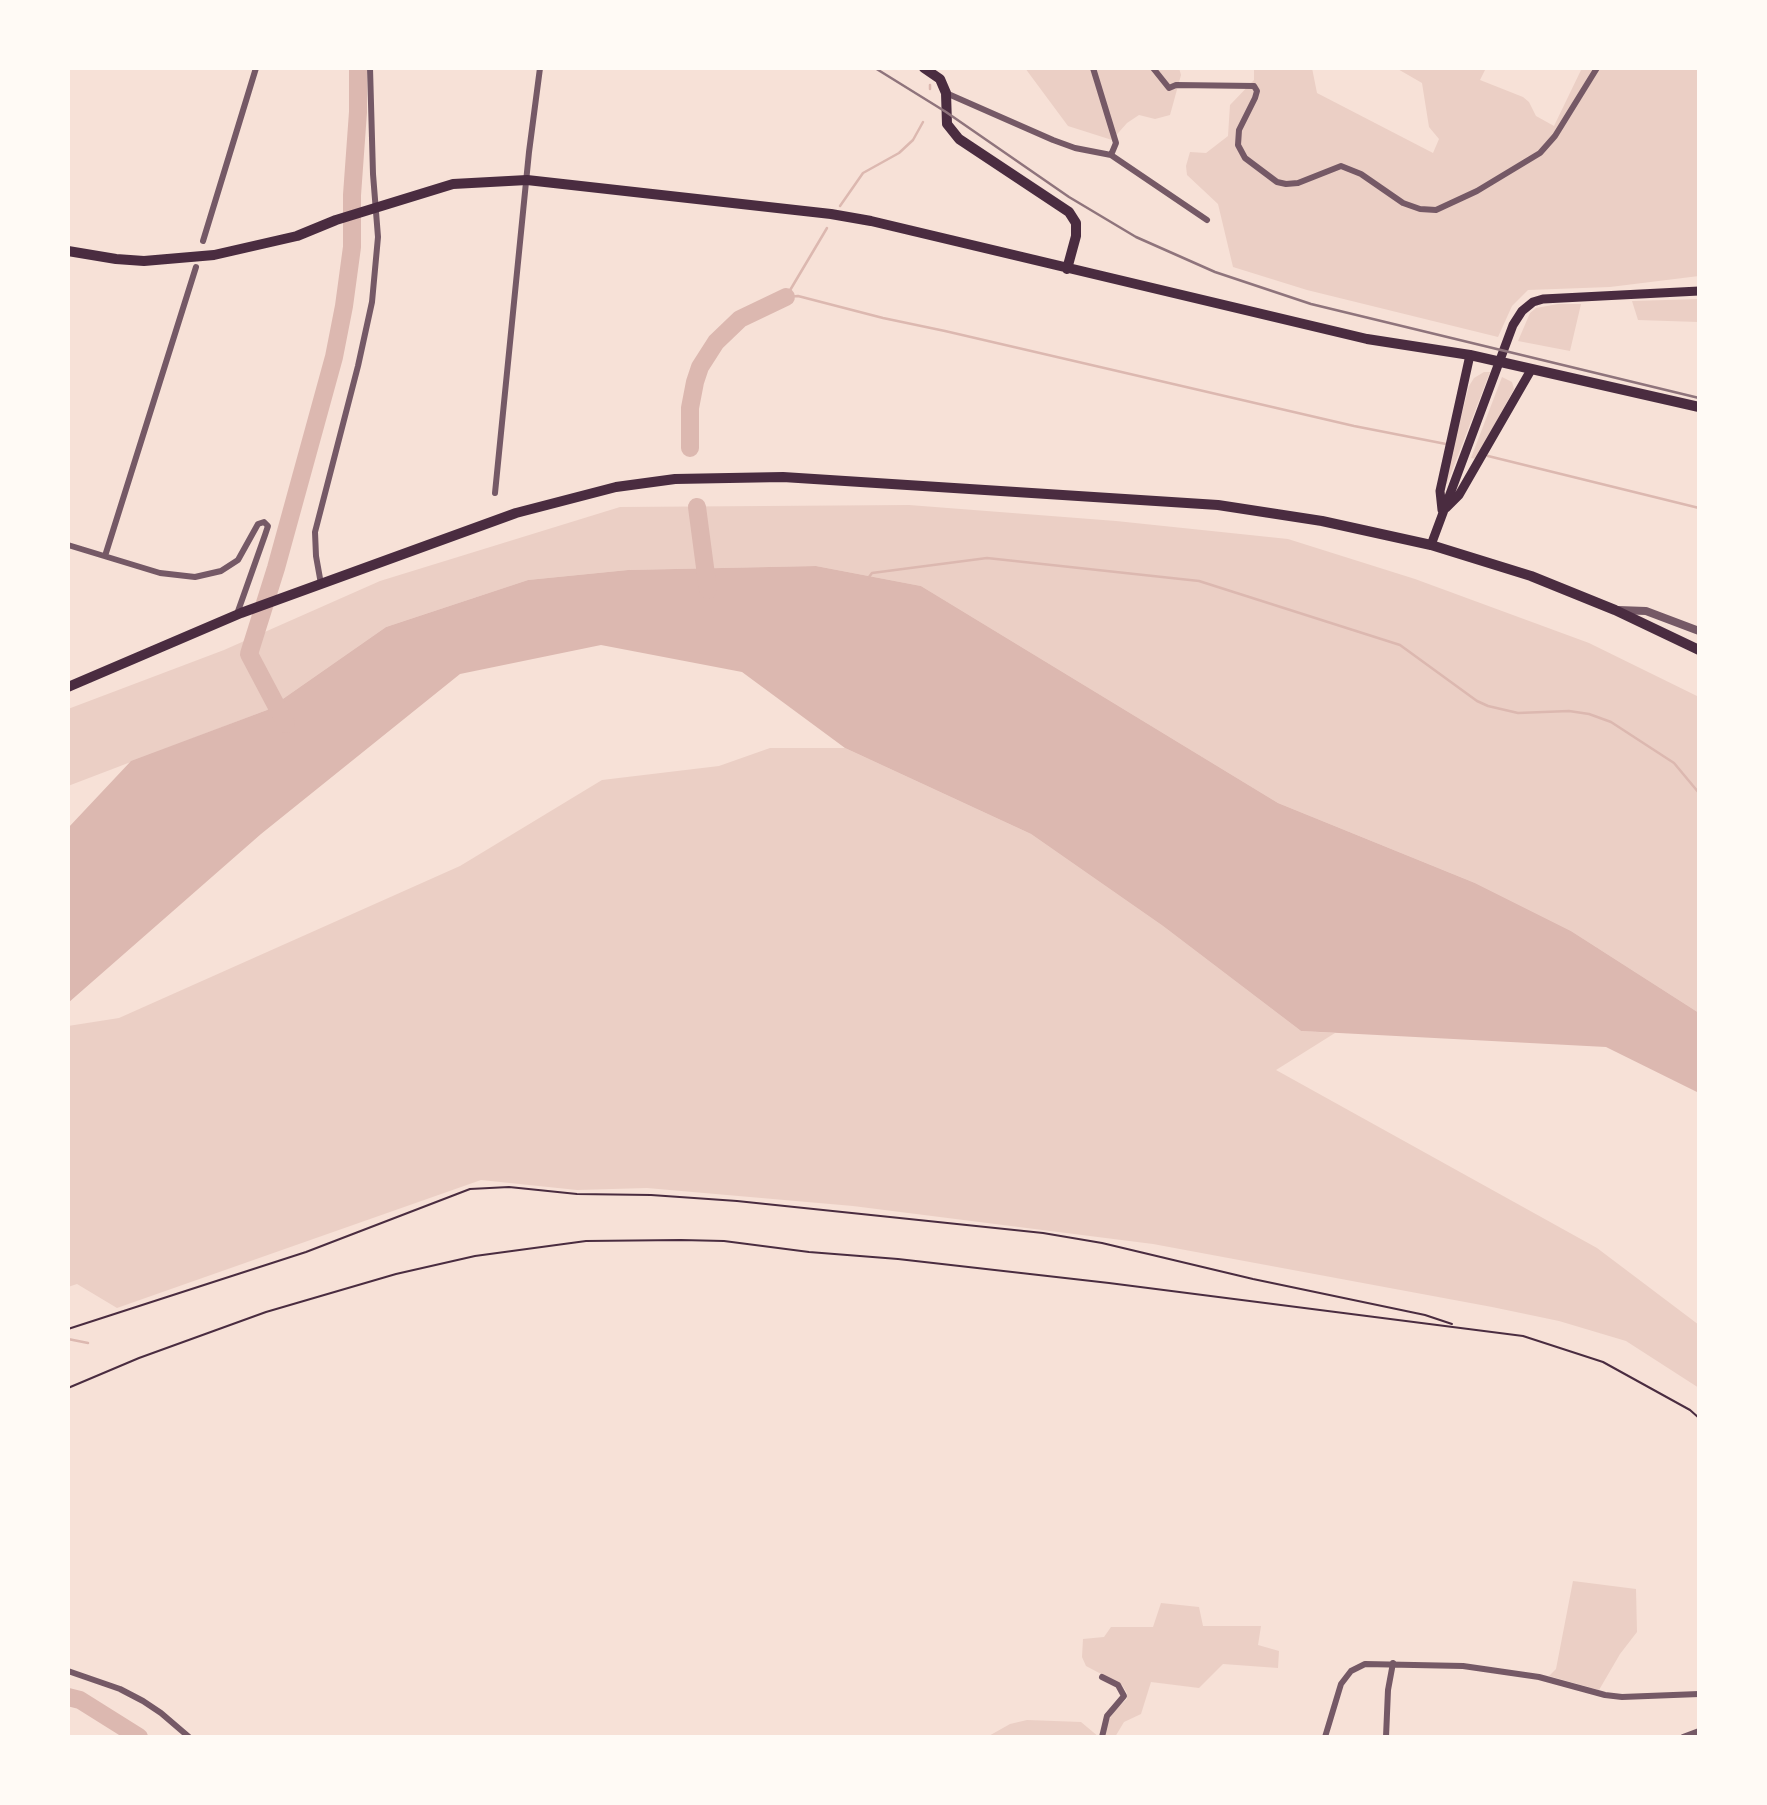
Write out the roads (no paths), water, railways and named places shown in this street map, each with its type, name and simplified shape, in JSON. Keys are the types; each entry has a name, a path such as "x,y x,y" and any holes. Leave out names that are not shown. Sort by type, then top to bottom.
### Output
{"highway":[{"path":"68,687 239,614 516,513 616,487 675,479 783,477 1219,505 1322,521 1431,545 1531,576 1615,610 1699,650"}],"main road":[{"path":"926,69 940,79 946,93 947,124 959,139 1069,212 1076,223 1076,236 1067,269"},
{"path":"68,251 144,261 215,255 297,236 336,220 453,184 527,180 831,214 871,221 1367,339 1470,355 1699,407"},
{"path":"1431,545 1513,325 1522,311 1542,299 1699,291"},
{"path":"1442,511 1440,491 1470,355"},
{"path":"1442,511 1458,495 1531,370"}],"street":[{"path":"203,241 256,68"},
{"path":"321,584 315,532 372,302 378,237 371,209 370,68"},
{"path":"495,493 540,68"},
{"path":"1093,68 1116,144 1111,155"},
{"path":"1153,68 1169,88 1176,85 1254,86 1257,90 1255,99 1239,130 1238,145 1245,158 1277,182 1298,183 1341,166 1361,174 1403,203 1420,209 1436,210 1477,191 1540,153 1555,136 1597,68"},
{"path":"946,93 1053,140 1075,148 1111,155 1207,220"},
{"path":"106,556 195,267"},
{"path":"68,545 160,573 195,577 221,571 238,561 258,524 264,523 268,526 239,614"},
{"path":"1615,610 1646,611 1699,631"},
{"path":"1387,1737 1388,1690 1393,1663"},
{"path":"1325,1737 1341,1684 1351,1671 1365,1664 1463,1666 1539,1677 1622,1697 1699,1694"},
{"path":"68,1671 120,1689 143,1701 189,1737"},
{"path":"1102,1676 1118,1685 1124,1696 1107,1716 1102,1737"},
{"path":"1682,1737 1699,1731"}],"waterway":[{"path":"286,724 249,654 276,568 334,357 344,306 352,247 358,68"},
{"path":"840,206 863,173 899,153 913,140 923,122"},
{"path":"786,297 827,228"},
{"path":"786,297 798,296 1354,426 1446,444"},
{"path":"690,448 690,408 700,367 716,342 740,319 786,297"},
{"path":"1488,456 1699,508"},
{"path":"697,507 708,590"},
{"path":"869,577 872,573 987,558 1199,581 1400,645 1477,701 1488,706 1518,713 1569,711 1589,714 1611,722 1674,763 1699,793"},
{"path":"68,1339 88,1343"},
{"path":"68,1697 80,1700 139,1737"}],"railway":[{"path":"875,68 946,112 1069,197 1136,237 1215,272 1311,304 1699,398"}]}
